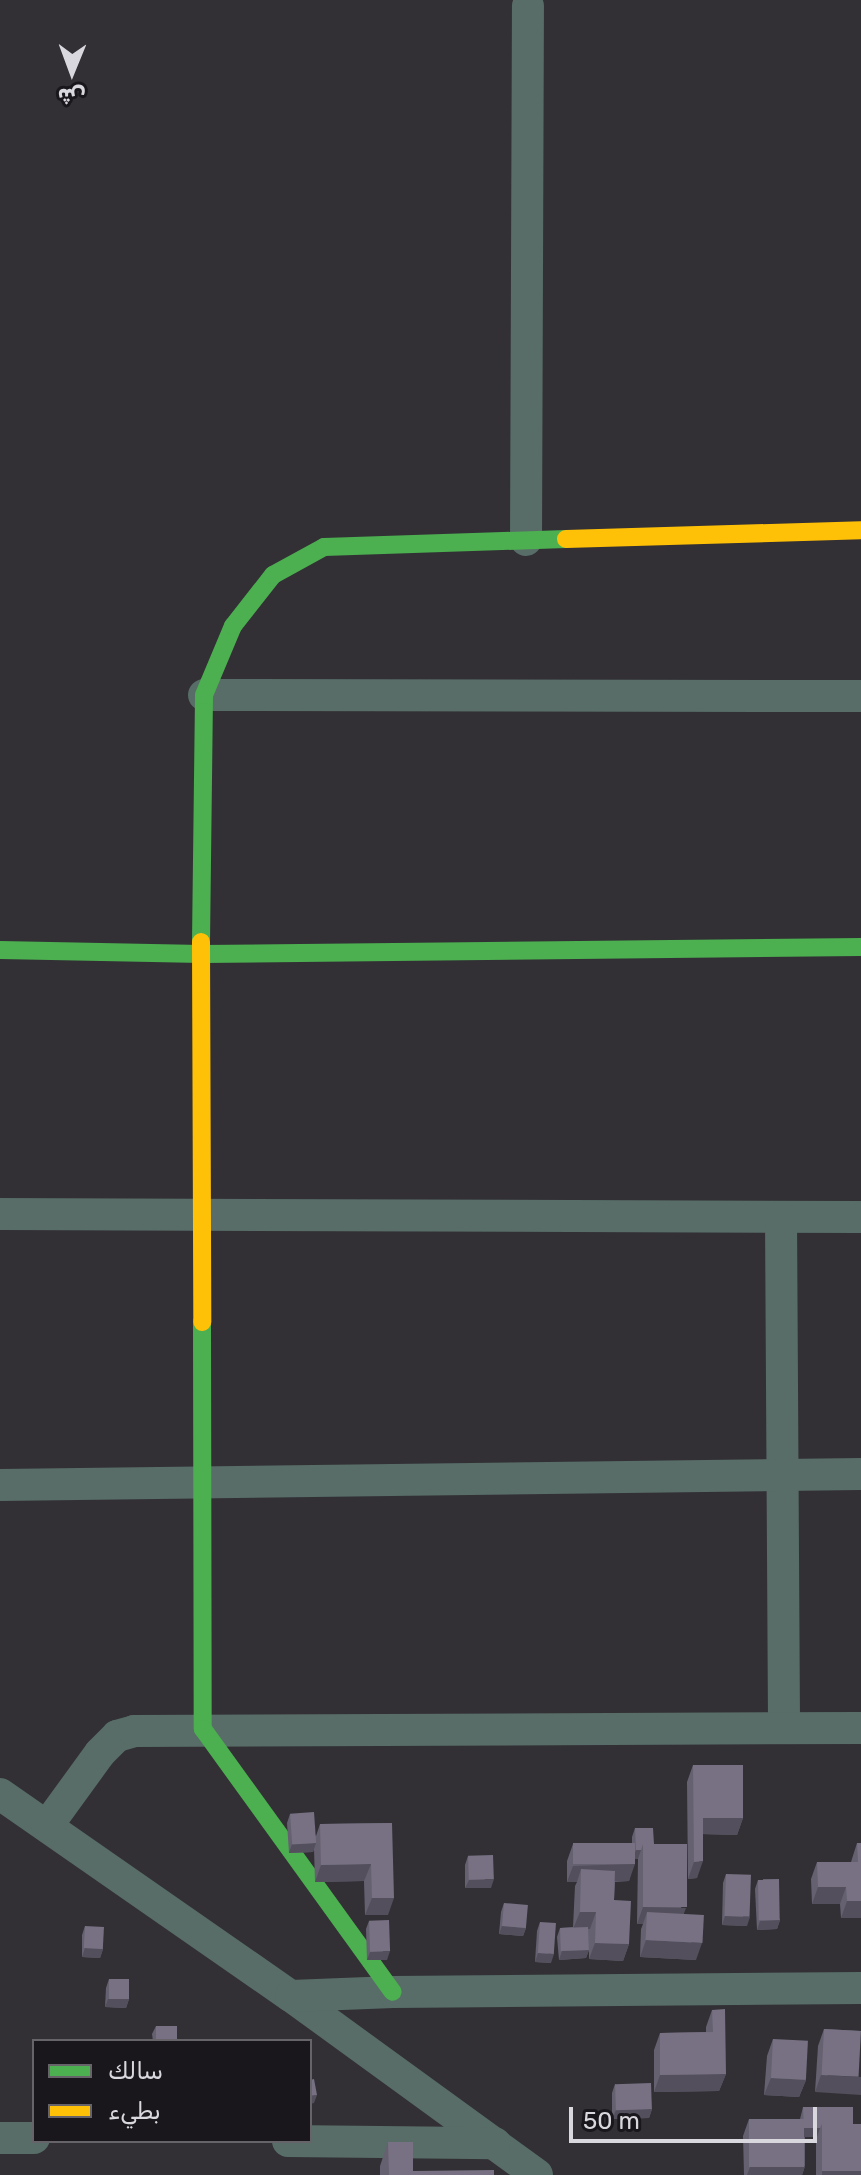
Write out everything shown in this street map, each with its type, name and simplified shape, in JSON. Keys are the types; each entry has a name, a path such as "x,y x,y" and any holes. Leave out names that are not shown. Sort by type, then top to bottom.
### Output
{"street":[{"path":"526,540 528,6"},
{"path":"393,1992 203,1729 201,1216 204,695 233,626 273,575 324,547 861,530"},
{"path":"204,695 861,696"},
{"path":"0,950 202,954 861,947"},
{"path":"0,1214 861,1217"},
{"path":"781,1217 784,1727"},
{"path":"0,1485 861,1474"},
{"path":"47,1826 79,1780 117,1736 134,1731 861,1728"},
{"path":"0,1794 291,1996 537,2175"},
{"path":"291,1996 393,1992 861,1988"},
{"path":"0,2138 32,2138"},
{"path":"312,2141 495,2143"}],"building":[{"path":"693,1765 743,1765 743,1818 703,1818 703,1861 694,1862"},
{"path":"314,1812 316,1843 292,1845 290,1814"},
{"path":"392,1823 394,1898 372,1898 371,1864 321,1865 320,1824"},
{"path":"635,1828 653,1828 654,1844 643,1844 641,1850 636,1850"},
{"path":"573,1843 635,1843 635,1864 573,1864"},
{"path":"857,1843 861,1843 861,1901 847,1901 846,1887 818,1887 817,1862 858,1862"},
{"path":"643,1844 687,1844 687,1907 643,1907"},
{"path":"493,1855 494,1879 469,1880 468,1856"},
{"path":"581,1869 615,1871 614,1900 631,1901 629,1944 595,1943 596,1912 580,1912"},
{"path":"726,1874 751,1875 750,1917 725,1916"},
{"path":"758,1879 779,1879 780,1920 759,1920"},
{"path":"504,1903 528,1905 526,1928 502,1926"},
{"path":"647,1912 704,1915 702,1943 646,1940"},
{"path":"389,1920 390,1951 370,1952 369,1921"},
{"path":"540,1922 556,1923 554,1954 538,1953"},
{"path":"85,1926 104,1927 103,1949 84,1948"},
{"path":"588,1927 589,1950 561,1951 560,1928"},
{"path":"109,1979 129,1979 129,1999 109,1999"},
{"path":"725,2009 726,2074 660,2075 660,2033 713,2032 712,2010"},
{"path":"156,2026 177,2026 177,2039 156,2039"},
{"path":"824,2029 861,2031 859,2077 822,2075"},
{"path":"773,2039 808,2041 806,2080 771,2078"},
{"path":"314,2079 317,2095 312,2096"},
{"path":"651,2083 652,2109 616,2110 615,2084"},
{"path":"803,2107 853,2107 853,2124 822,2124 820,2128 804,2128"},
{"path":"749,2119 804,2119 804,2167 749,2167"},
{"path":"822,2124 861,2124 861,2171 822,2171"},
{"path":"388,2142 413,2142 413,2171 494,2170 494,2175 389,2175"}],"traffic: fast":[{"path":"201,942 204,695 233,626 273,575 324,547 566,539"},
{"path":"0,950 202,954 861,947"},
{"path":"202,1322 203,1729 393,1992"}],"traffic: slow":[{"path":"566,539 861,530"},
{"path":"201,942 202,1322"}]}
